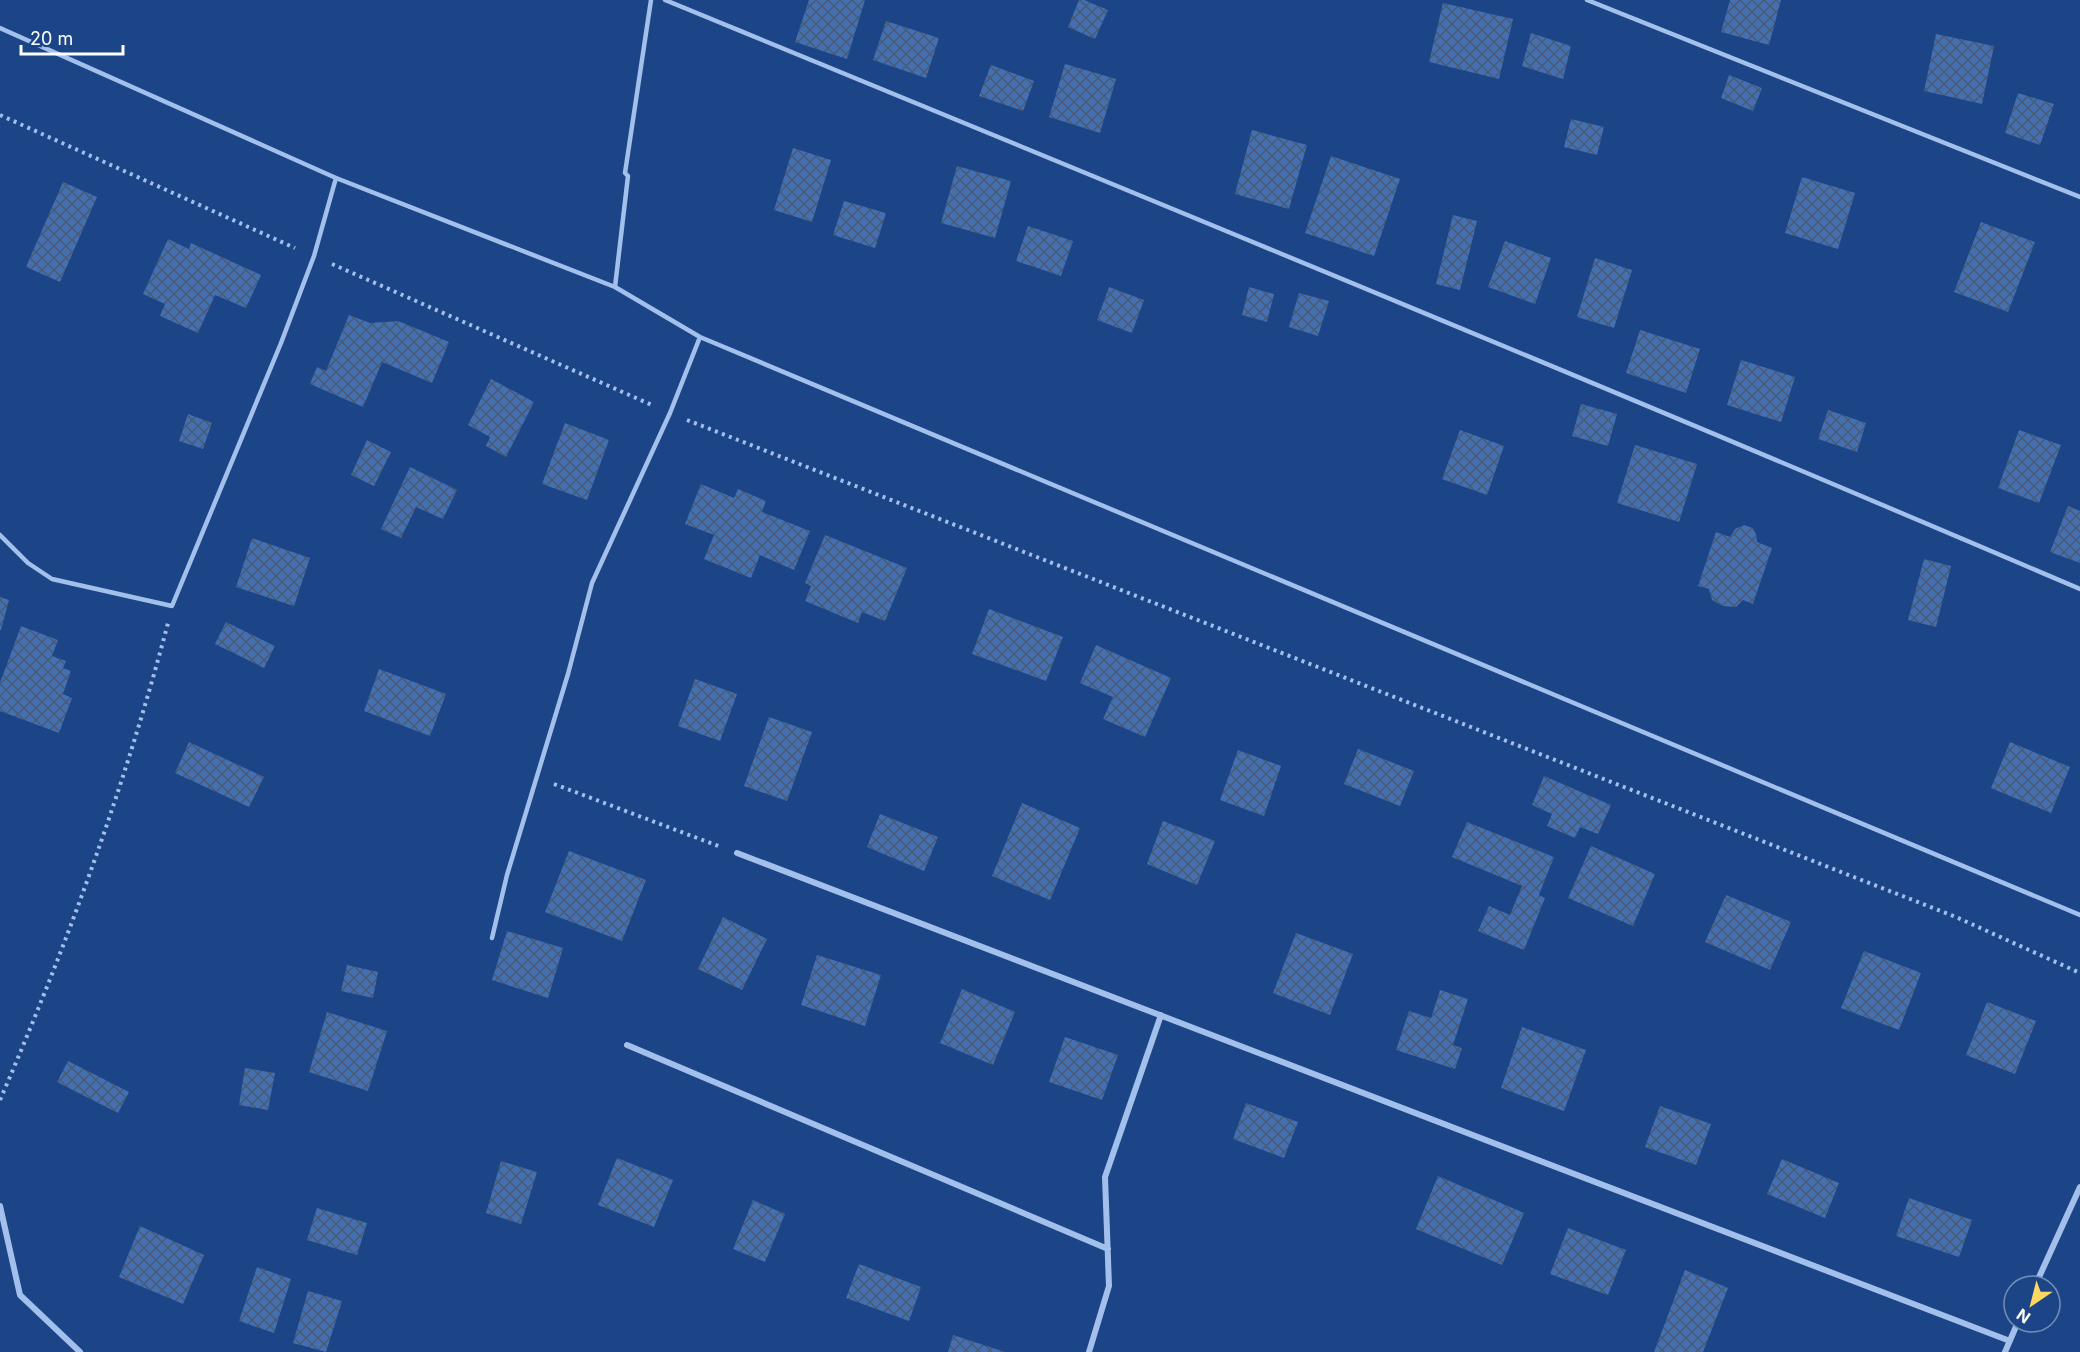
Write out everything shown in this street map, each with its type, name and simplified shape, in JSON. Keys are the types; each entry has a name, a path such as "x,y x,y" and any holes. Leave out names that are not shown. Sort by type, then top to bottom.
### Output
{"street":[{"path":"737,853 2010,1341"},
{"path":"1089,1352 1109,1286 1105,1177 1161,1015"},
{"path":"627,1045 1108,1249"},
{"path":"2040,1274 2080,1186"},
{"path":"0,1206 20,1295 80,1352"},
{"path":"2006,1352 2013,1334"}],"lane":[{"path":"615,287 628,176 625,173 651,0"},
{"path":"664,0 1425,312 1790,464 2080,589"},
{"path":"1587,0 2080,197"},
{"path":"0,28 336,178 615,287 700,337 2080,915"},
{"path":"0,534 28,563 52,579 172,606 315,256 336,178"},
{"path":"492,938 507,875 568,674 592,583 670,413 700,337"}],"path":[{"path":"0,115 670,413 1956,917 2080,973"},
{"path":"0,1100 64,947 155,673 172,606"},
{"path":"536,777 737,853"}],"building":[{"path":"809,0 865,0 847,59 795,42"},
{"path":"1079,0 1108,10 1095,39 1068,27"},
{"path":"1730,0 1781,0 1769,45 1721,32"},
{"path":"1443,3 1513,19 1499,79 1429,62"},
{"path":"886,21 939,38 926,78 873,60"},
{"path":"1531,33 1571,46 1563,79 1522,66"},
{"path":"1936,34 1994,46 1982,104 1924,91"},
{"path":"1065,64 1116,79 1100,133 1049,117"},
{"path":"991,65 1034,81 1023,111 979,96"},
{"path":"1729,75 1762,88 1753,111 1721,98"},
{"path":"2018,93 2054,104 2040,145 2005,133"},
{"path":"1571,119 1604,127 1597,155 1564,147"},
{"path":"1252,130 1307,145 1289,209 1235,194"},
{"path":"793,148 831,160 812,222 774,210"},
{"path":"1331,156 1400,179 1374,256 1305,233"},
{"path":"957,166 1011,181 995,238 941,223"},
{"path":"1802,177 1855,193 1838,249 1785,233"},
{"path":"63,182 97,197 60,282 26,267"},
{"path":"844,201 886,213 875,248 833,235"},
{"path":"1453,215 1477,221 1460,290 1436,284"},
{"path":"1981,222 2035,242 2008,312 1954,292"},
{"path":"1028,226 1073,241 1061,276 1016,261"},
{"path":"168,239 189,249 191,243 261,275 246,308 215,295 198,333 160,316 165,304 143,294"},
{"path":"1505,241 1551,258 1535,304 1488,287"},
{"path":"1595,258 1632,270 1614,328 1577,317"},
{"path":"1109,287 1144,300 1132,333 1097,320"},
{"path":"1249,287 1274,294 1267,322 1242,315"},
{"path":"1299,293 1329,301 1318,336 1289,327"},
{"path":"349,315 370,323 398,321 449,342 432,383 382,362 363,407 310,384 317,367 326,371"},
{"path":"1640,330 1700,349 1686,393 1626,373"},
{"path":"1741,360 1795,377 1781,422 1727,405"},
{"path":"491,379 534,402 506,457 486,446 490,437 468,425"},
{"path":"1581,404 1617,414 1608,446 1572,436"},
{"path":"1828,410 1866,423 1857,452 1818,439"},
{"path":"188,414 212,423 203,449 179,441"},
{"path":"565,423 609,440 587,500 542,484"},
{"path":"1460,430 1504,446 1487,495 1442,479"},
{"path":"2019,430 2061,445 2039,503 1998,488"},
{"path":"367,440 391,452 374,486 351,475"},
{"path":"1635,445 1697,464 1679,522 1617,503"},
{"path":"410,467 457,490 443,519 416,507 401,538 381,529"},
{"path":"701,484 734,498 738,489 766,501 762,512 810,531 794,570 760,555 751,578 704,559 714,535 685,524"},
{"path":"2068,506 2080,511 2080,563 2050,552"},
{"path":"1744,525 1753,528 1757,542 1772,548 1753,604 1743,600 1736,607 1723,606 1712,600 1709,589 1698,586 1716,532 1730,537 1735,529"},
{"path":"825,535 907,568 885,621 862,612 858,623 805,601 811,586 805,583"},
{"path":"252,538 310,558 294,606 236,587"},
{"path":"1924,559 1951,566 1936,627 1908,620"},
{"path":"0,597 9,600 1,630 0,630"},
{"path":"989,609 1063,637 1046,681 972,654"},
{"path":"226,622 275,646 264,668 215,644"},
{"path":"21,626 58,640 52,656 66,661 63,668 71,671 63,694 72,698 59,733 0,711 0,683"},
{"path":"1096,645 1171,678 1145,737 1103,719 1113,697 1080,683"},
{"path":"379,669 446,694 430,736 364,711"},
{"path":"695,679 737,694 720,741 678,726"},
{"path":"769,717 812,732 787,801 744,786"},
{"path":"189,742 264,777 249,807 175,773"},
{"path":"2010,742 2070,767 2051,813 1991,788"},
{"path":"1358,749 1414,771 1400,806 1344,784"},
{"path":"1238,750 1281,766 1264,816 1220,800"},
{"path":"1544,776 1611,805 1598,834 1580,827 1575,838 1547,826 1552,814 1532,805"},
{"path":"1022,803 1080,828 1050,900 992,876"},
{"path":"880,814 938,837 924,871 867,847"},
{"path":"1163,821 1215,841 1197,885 1147,864"},
{"path":"1467,822 1554,857 1539,895 1545,898 1524,950 1478,931 1489,906 1510,915 1522,886 1452,857"},
{"path":"1591,846 1655,874 1633,926 1568,898"},
{"path":"569,851 646,880 622,941 545,912"},
{"path":"1726,895 1791,922 1770,970 1705,942"},
{"path":"723,917 767,939 742,990 698,969"},
{"path":"507,931 563,948 548,998 492,980"},
{"path":"1296,933 1353,954 1330,1015 1273,993"},
{"path":"1864,951 1921,973 1899,1030 1841,1008"},
{"path":"817,955 881,975 865,1026 801,1005"},
{"path":"347,965 378,972 373,998 341,991"},
{"path":"962,989 1015,1012 993,1065 940,1043"},
{"path":"1440,990 1468,999 1453,1045 1462,1048 1455,1069 1396,1050 1409,1011 1431,1018"},
{"path":"1987,1002 2036,1021 2015,1074 1966,1055"},
{"path":"327,1012 387,1031 368,1091 309,1072"},
{"path":"1522,1027 1586,1050 1564,1111 1501,1088"},
{"path":"1065,1037 1118,1055 1102,1100 1049,1082"},
{"path":"68,1061 129,1092 118,1113 57,1082"},
{"path":"245,1068 275,1073 268,1110 239,1105"},
{"path":"1246,1103 1298,1122 1284,1158 1233,1139"},
{"path":"1660,1106 1711,1124 1696,1165 1645,1147"},
{"path":"617,1158 673,1180 654,1227 598,1205"},
{"path":"1782,1159 1839,1183 1825,1218 1767,1194"},
{"path":"501,1161 537,1172 521,1224 486,1213"},
{"path":"1438,1176 1524,1213 1502,1265 1416,1229"},
{"path":"1909,1198 1972,1220 1959,1257 1896,1236"},
{"path":"753,1200 785,1214 765,1262 733,1249"},
{"path":"317,1208 367,1223 357,1255 307,1240"},
{"path":"140,1226 204,1255 183,1304 119,1277"},
{"path":"1568,1228 1626,1250 1608,1295 1550,1274"},
{"path":"859,1264 921,1287 909,1321 846,1298"},
{"path":"257,1267 291,1279 274,1333 239,1321"},
{"path":"1685,1270 1728,1288 1703,1352 1654,1352"},
{"path":"308,1291 342,1301 326,1352 293,1343"},
{"path":"953,1335 1005,1352 948,1352"}]}
